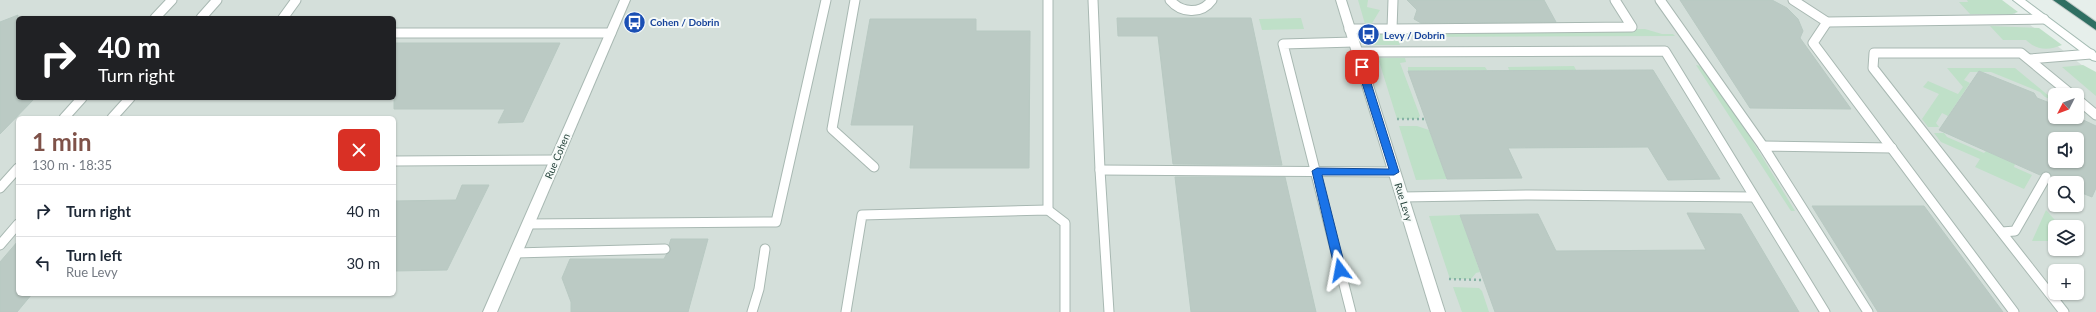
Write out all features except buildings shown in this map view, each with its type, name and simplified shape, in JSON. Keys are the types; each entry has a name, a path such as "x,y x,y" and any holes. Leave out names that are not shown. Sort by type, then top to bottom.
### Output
{"highway":[{"path":"2058,0 2096,27"}],"street":[{"name":"Rue Cohen","path":"490,312 625,0"},
{"name":"Rue Levy","path":"1341,0 1438,312"},
{"path":"2018,0 2093,56"}],"lane":[{"path":"157,16 172,0"},
{"path":"203,16 217,0"},
{"path":"284,16 296,0"},
{"path":"528,224 776,222 826,0"},
{"path":"854,0 832,129 874,167"},
{"path":"1048,0 1048,210"},
{"path":"1093,0 1100,170 1109,312"},
{"path":"1170,0 1179,8 1191,10 1204,8 1212,0"},
{"path":"1392,29 1393,0"},
{"path":"1350,29 1632,27 1615,0"},
{"path":"1660,0 1763,146 1868,312"},
{"path":"1793,0 1827,22 2044,19"},
{"path":"1827,22 1813,42 2014,312"},
{"path":"396,33 611,33"},
{"path":"1351,312 1317,171 1283,44 1355,47 1666,51 1825,312"},
{"path":"2064,88 2021,53 1874,53 1873,68 2064,312"},
{"path":"2030,59 2093,56"},
{"path":"66,116 80,100"},
{"path":"114,116 128,100"},
{"path":"2084,105 2096,115"},
{"path":"1763,146 1892,148"},
{"path":"396,161 555,160"},
{"path":"0,188 16,170"},
{"path":"1100,170 1394,172"},
{"path":"2002,232 2015,231 2046,177"},
{"path":"1402,197 1754,197"},
{"path":"846,312 862,215 1048,210 1065,223 1065,312"},
{"path":"0,244 16,226"},
{"path":"516,253 665,249"},
{"path":"752,312 758,289 765,249"}],"path":[{"path":"1397,119 1426,120"},
{"path":"1449,279 1483,280"}],"shaded area":[{"path":"0,0 1998,0 2096,76 2096,312 0,312"}],"green space":[{"path":"1358,0 1368,0 1367,7 1380,10 1371,25 1365,24"},
{"path":"1967,0 2002,0 2018,12 2012,14 1970,14 1959,2 1968,2"},
{"path":"1301,18 1304,29 1262,30 1259,19"},
{"path":"1990,26 2039,28 2062,45 2047,49 2038,48 2026,40 2003,40"},
{"path":"1645,29 1662,34 1673,34 1675,36 1397,37 1400,45 1373,45 1369,33"},
{"path":"1378,58 1405,58 1406,62 1400,63 1420,116 1417,119 1397,119"},
{"path":"1696,65 1701,66 1733,109 1795,211 1791,211"},
{"path":"2083,65 2096,72 2096,96 2062,67"},
{"path":"1574,66 1576,70 1509,70 1508,67"},
{"path":"1408,67 1485,67 1487,70 1408,71"},
{"path":"1947,68 2015,68 2048,95 2048,98 2040,92 1991,72 1970,72 1964,80 1970,83 1948,116 1942,113 1936,123 1939,127 1928,127 1922,119 1939,94 1923,87 1928,81 1958,94 1963,87"},
{"path":"1399,126 1417,126 1429,130 1447,179 1416,180"},
{"path":"1934,133 1944,133 1947,137 1984,153 1986,151 2015,164 2014,167 2032,175 2024,189 1975,167 1980,159 1941,142"},
{"path":"2046,210 2055,220 2048,220 2048,241 2032,241"},
{"path":"1460,215 1480,272 1476,273 1471,279 1450,279 1429,216"},
{"path":"1453,287 1479,288 1482,291 1489,312 1462,312"}],"place":[{"name":"Cohen / Dobrin","path":"635,22"},
{"name":"Levy / Dobrin","path":"1369,35"}],"route":[{"path":"1340,270 1317,171 1394,172 1362,67"}]}
